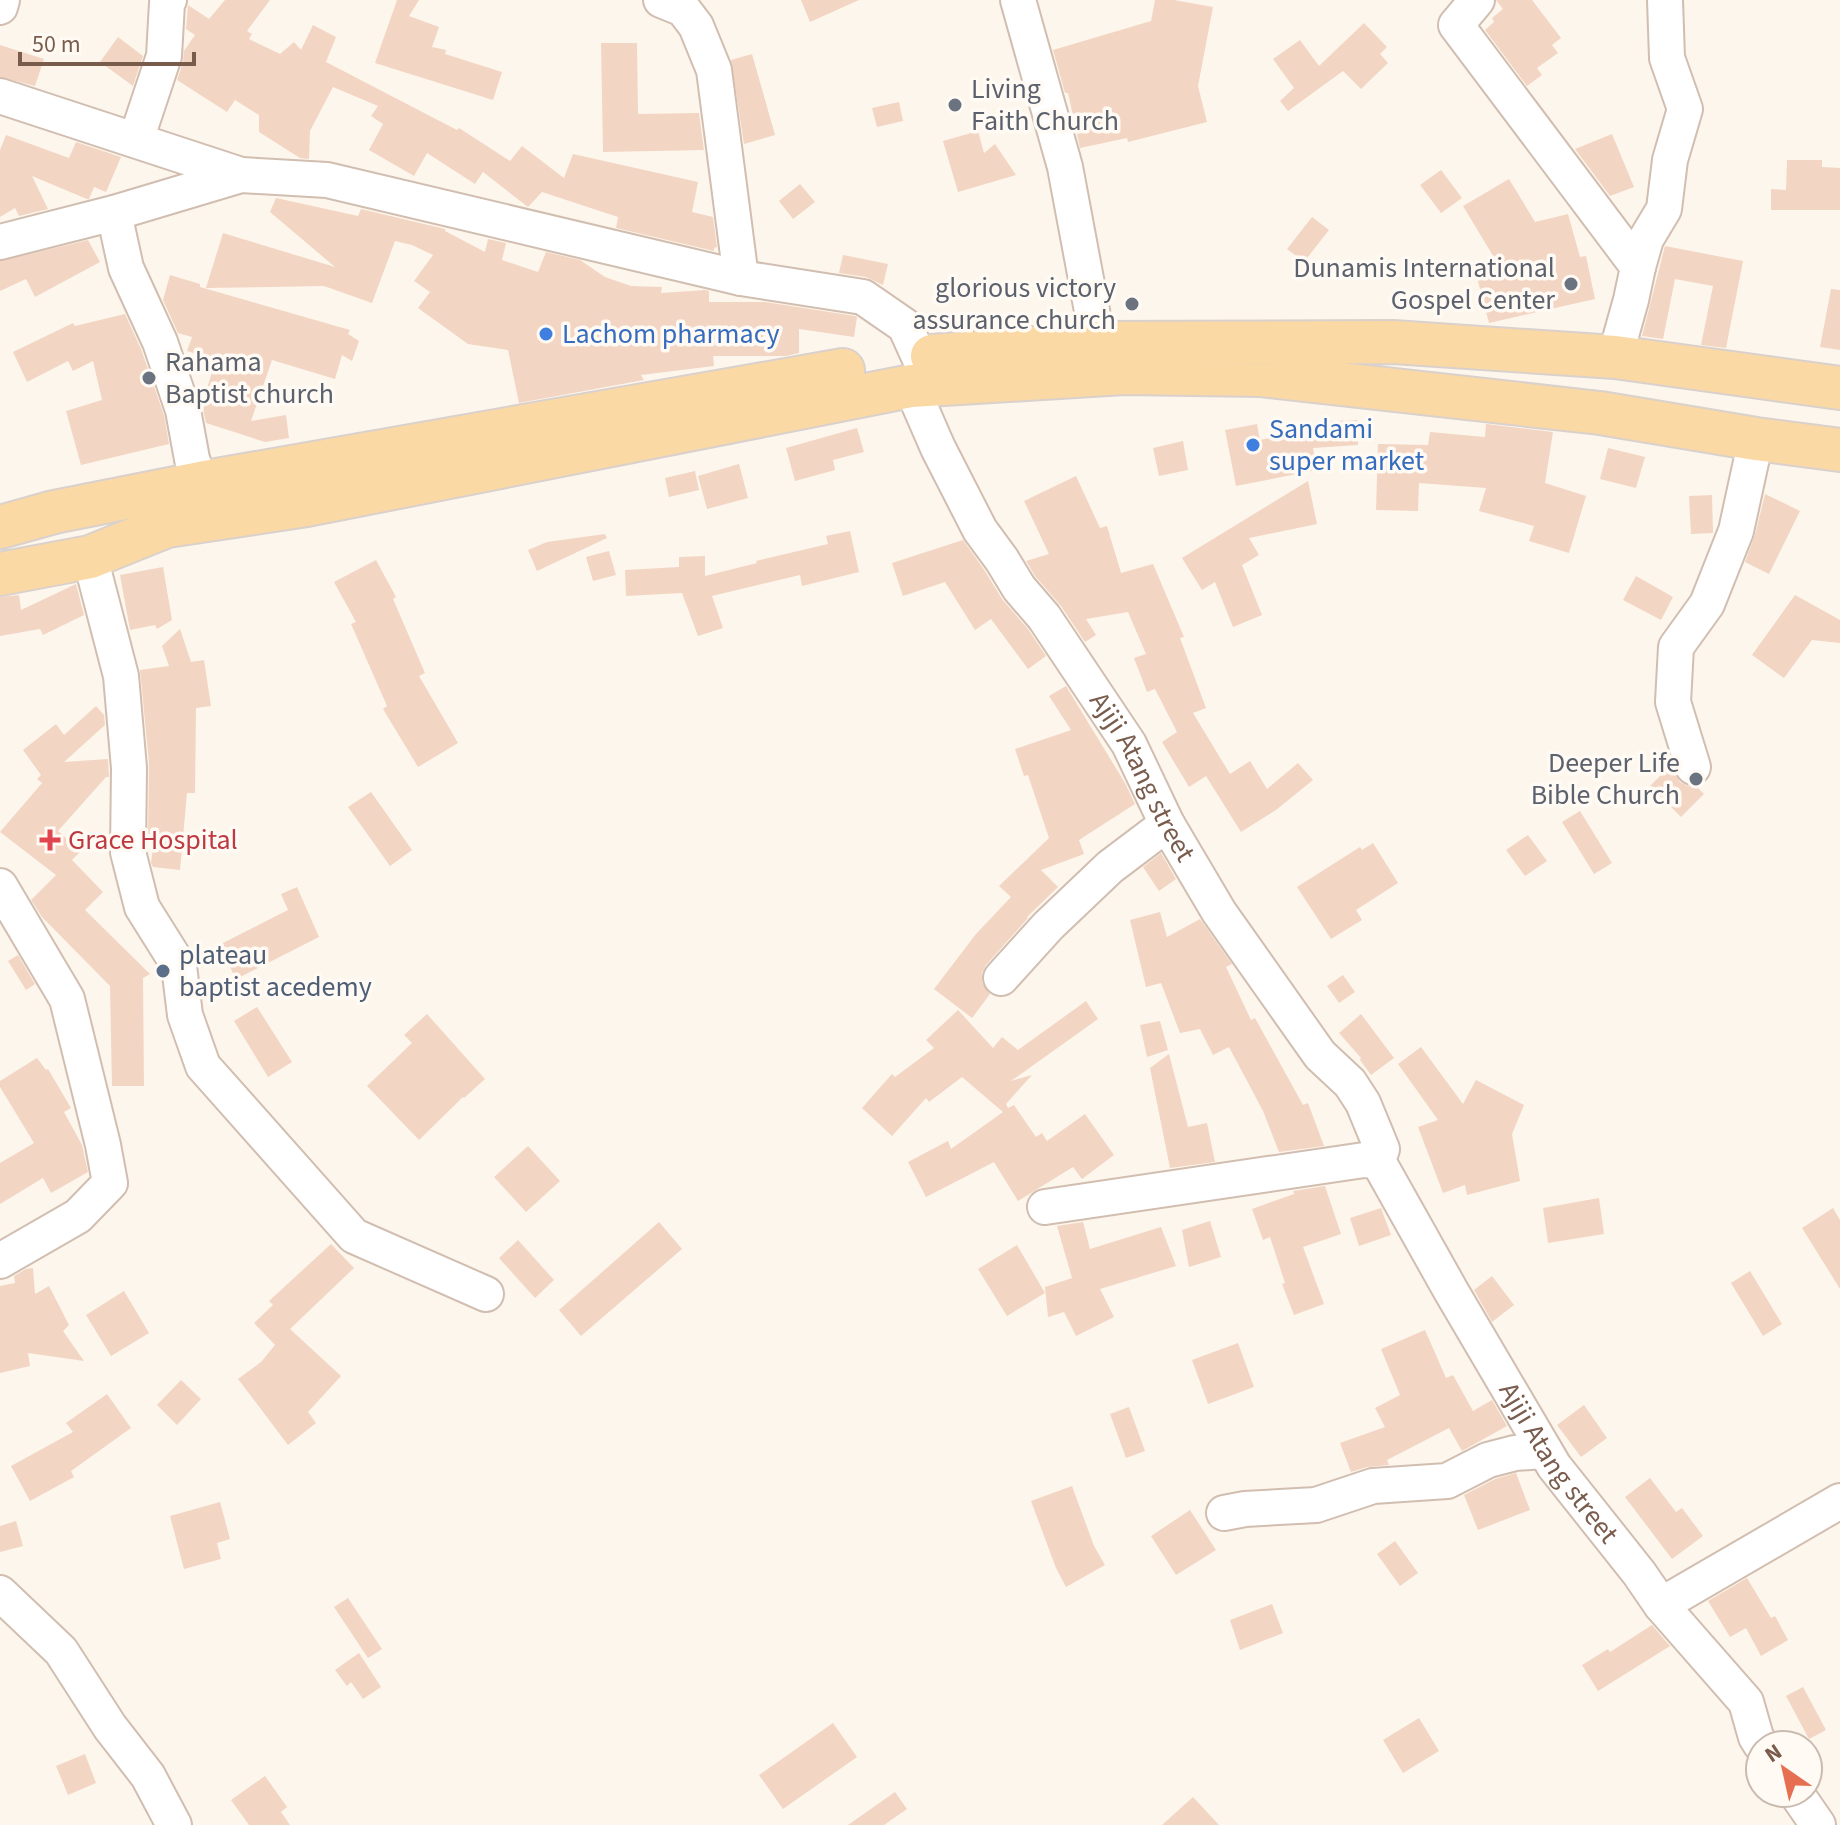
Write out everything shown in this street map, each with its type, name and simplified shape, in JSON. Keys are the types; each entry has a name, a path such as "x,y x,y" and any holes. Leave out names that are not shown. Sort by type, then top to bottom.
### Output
{"main road":[{"path":"0,527 54,512 200,483 1098,343 1393,342 1615,357 1840,388"},
{"path":"0,574 90,557 167,526 307,505 915,372 1260,375 1600,413 1840,450"}],"street":[{"path":"0,7 2,0"},
{"path":"136,140 164,56 169,0"},
{"path":"1018,0 1065,167 1098,343"},
{"path":"1477,0 1456,25 1638,267"},
{"path":"1615,357 1646,239 1664,209 1670,160 1685,109 1667,58 1665,0"},
{"path":"682,3 696,26 714,70 741,278"},
{"path":"0,96 241,175"},
{"path":"0,242 114,213 241,175"},
{"name":"Ajiji Atang street","path":"241,175 327,180 741,278 863,297 905,326 938,448 980,530 1019,588 1044,617 1129,744 1167,824 1219,912 1320,1055 1350,1083 1363,1103 1382,1149 1378,1161 1554,1466 1661,1605 1746,1702 1754,1729"},
{"path":"114,213 126,268 160,342 183,410 200,483"},
{"path":"1693,767 1673,702 1676,647 1707,604 1736,531 1756,439"},
{"path":"90,557 121,676 129,768 128,852 142,907 179,966 185,1015 203,1066 354,1236 486,1294"},
{"path":"1001,978 1048,926 1110,867 1167,824"},
{"path":"0,886 67,999 110,1183 78,1216 0,1261"},
{"path":"1045,1207 1364,1160 1378,1161"},
{"path":"1224,1513 1316,1505 1373,1486 1447,1481 1488,1460 1515,1453 1545,1451"},
{"path":"1661,1605 1840,1501"},
{"path":"0,1593 61,1651 110,1727 148,1776 174,1825"}],"building":[{"path":"225,0 270,0 247,31 252,34 249,39 280,54 294,42 301,50 313,25 336,37 326,62 457,130 459,128 510,161 522,146 564,178 573,154 698,182 692,212 713,217 717,247 714,251 616,228 618,217 542,192 528,207 483,172 475,184 427,153 414,176 369,150 383,124 371,116 378,106 333,87 310,131 309,159 300,158 259,132 259,115 235,100 227,112 177,80 184,51 195,35 186,29 188,5 209,19"},
{"path":"397,0 419,0 409,16 439,27 432,47 502,72 493,100 375,63"},
{"path":"801,0 859,0 810,22"},
{"path":"1155,0 1213,7 1198,86 1207,122 1128,142 1127,138 1080,148 1068,93 1065,93 1053,50 1151,21"},
{"path":"1496,0 1532,0 1561,38 1552,45 1558,53 1537,68 1542,75 1527,86 1485,30 1494,22 1492,18 1503,9"},
{"path":"1364,23 1387,47 1380,54 1388,63 1361,89 1343,71 1288,111 1280,101 1294,88 1273,59 1300,40 1319,66"},
{"path":"118,37 143,56 133,86 100,62"},
{"path":"601,43 637,43 638,114 699,113 704,150 603,152"},
{"path":"0,45 44,59 35,86 0,77"},
{"path":"752,54 775,135 744,144 731,60"},
{"path":"899,102 903,121 877,127 872,108"},
{"path":"978,131 984,153 995,144 1016,175 958,192 943,141"},
{"path":"1612,134 1634,187 1610,196 1575,149"},
{"path":"6,135 69,158 76,142 121,157 106,192 94,187 87,199 32,176 48,209 19,216 15,208 0,217 0,150"},
{"path":"1787,160 1822,160 1822,167 1840,168 1840,210 1771,210 1771,189 1786,190"},
{"path":"1441,170 1462,198 1441,213 1420,185"},
{"path":"1509,179 1535,222 1568,214 1580,257 1586,256 1595,299 1489,323 1475,270 1498,264 1463,206"},
{"path":"800,184 815,202 793,219 779,201"},
{"path":"276,198 358,216 361,209 445,229 485,252 488,239 506,243 502,260 538,272 546,252 580,260 605,277 631,286 662,287 661,293 705,290 709,291 709,302 765,302 855,316 854,337 799,329 799,353 786,356 713,356 714,366 641,375 644,380 519,403 508,350 468,344 418,308 430,292 414,281 433,255 412,245 395,241 372,303 324,286 206,288 223,233 335,267 270,212"},
{"path":"1312,217 1329,230 1304,262 1287,249"},
{"path":"88,240 100,262 35,297 26,279 0,291 0,261"},
{"path":"1665,246 1743,261 1726,348 1701,345 1713,286 1675,279 1663,339 1642,336"},
{"path":"843,255 888,264 883,285 866,277 839,273"},
{"path":"170,275 200,284 200,287 350,330 348,334 359,341 352,361 342,355 335,379 272,360 251,421 286,415 289,438 265,442 206,423 202,404 216,360 187,351 192,337 178,333 163,300"},
{"path":"1831,289 1840,290 1840,350 1820,347"},
{"path":"125,314 164,415 169,444 81,465 66,411 102,400 93,361 73,371 68,361 27,382 13,352 73,323 75,326"},
{"path":"1357,420 1358,445 1313,448 1317,470 1236,486 1225,430 1257,424 1260,440 1320,428 1319,422"},
{"path":"1486,424 1553,432 1545,483 1586,496 1569,553 1529,541 1534,526 1479,511 1486,488 1419,483 1418,511 1376,510 1378,444 1428,445 1430,432 1485,437"},
{"path":"857,428 864,452 833,460 835,470 795,481 786,448"},
{"path":"1183,441 1188,470 1159,476 1153,448"},
{"path":"1608,448 1645,457 1636,488 1600,479"},
{"path":"739,464 748,498 707,509 698,476"},
{"path":"695,471 699,490 669,497 665,478"},
{"path":"1076,476 1100,528 1107,526 1121,573 1153,564 1184,637 1180,638 1206,708 1193,713 1230,774 1250,761 1267,789 1298,763 1313,780 1276,810 1241,832 1206,776 1189,787 1162,742 1177,732 1155,689 1147,692 1134,658 1146,654 1128,612 1086,619 1096,635 1085,642 1026,561 1049,554 1024,501"},
{"path":"1308,481 1317,524 1249,538 1259,555 1242,565 1262,615 1233,627 1215,582 1202,590 1182,558"},
{"path":"1765,494 1800,511 1769,574 1745,562"},
{"path":"1712,495 1713,533 1691,534 1689,496"},
{"path":"850,531 859,572 802,586 800,575 712,596 723,628 698,636 682,593 626,596 625,570 679,567 679,557 705,556 705,576 828,544 826,536"},
{"path":"605,534 607,538 537,571 528,550 547,542"},
{"path":"963,540 1002,599 1046,656 1028,669 991,619 975,630 945,582 903,596 892,563"},
{"path":"609,551 616,575 593,581 586,557"},
{"path":"376,560 396,597 393,599 425,673 419,676 458,743 418,767 383,709 387,706 351,624 356,622 334,582"},
{"path":"163,567 172,620 157,629 155,625 130,630 120,575"},
{"path":"1636,576 1673,597 1661,620 1623,600"},
{"path":"76,584 84,615 43,635 40,629 0,636 0,597 19,595 21,610"},
{"path":"1795,595 1840,620 1840,643 1812,640 1784,678 1752,655"},
{"path":"180,629 191,662 204,660 211,706 196,708 195,793 187,793 180,870 153,867 151,863 154,840 148,839 149,763 140,670 169,666 162,646"},
{"path":"1066,686 1135,804 1079,840 1084,854 1041,870 1058,887 1027,917 986,965 982,983 990,994 972,1018 934,989 976,934 1011,897 999,886 1049,838 1028,775 1024,776 1015,749 1071,730 1049,696"},
{"path":"96,706 104,715 105,725 64,762 108,759 109,777 58,831 81,851 72,860 103,892 85,910 150,974 143,978 144,1086 112,1086 110,986 42,917 31,900 56,875 0,832 42,783 37,779 41,775 23,750 56,724 64,735"},
{"path":"1671,765 1680,782 1696,786 1704,794 1681,817 1650,786"},
{"path":"371,792 412,850 390,866 348,807"},
{"path":"1580,811 1612,863 1594,874 1562,822"},
{"path":"1528,835 1547,861 1525,876 1506,850"},
{"path":"1373,843 1398,883 1356,910 1362,920 1331,939 1297,887 1360,847 1362,850"},
{"path":"1161,853 1176,879 1159,891 1143,867"},
{"path":"297,887 319,937 236,979 219,945 288,910 281,894"},
{"path":"1160,912 1167,937 1200,919 1232,964 1226,967 1251,1020 1255,1018 1303,1105 1308,1103 1324,1146 1279,1152 1263,1111 1229,1047 1213,1055 1200,1029 1180,1033 1161,983 1146,987 1130,920"},
{"path":"18,955 35,984 26,990 8,961"},
{"path":"1343,975 1355,992 1339,1003 1327,986"},
{"path":"1086,1001 1098,1019 1011,1081 1032,1075 1006,1104 1008,1108 1014,1105 1036,1137 1042,1133 1047,1141 1085,1114 1114,1155 1082,1179 1073,1167 1018,1201 994,1162 926,1197 908,1162 948,1141 951,1149 1003,1112 962,1077 929,1102 926,1098 892,1136 862,1108 892,1074 895,1077 934,1048 926,1040 958,1010 993,1048 1002,1037 1018,1050"},
{"path":"257,1007 292,1062 268,1077 234,1021"},
{"path":"427,1014 485,1079 419,1140 367,1086 412,1043 404,1035"},
{"path":"1361,1014 1394,1058 1371,1075 1339,1033"},
{"path":"1160,1021 1168,1050 1147,1057 1140,1025"},
{"path":"1421,1047 1463,1104 1476,1080 1524,1105 1512,1134 1520,1181 1467,1195 1465,1185 1443,1193 1418,1127 1438,1120 1398,1064"},
{"path":"1169,1054 1188,1127 1207,1123 1215,1162 1170,1168 1150,1068"},
{"path":"37,1058 48,1069 71,1108 64,1112 82,1145 88,1172 51,1193 43,1178 0,1204 0,1163 34,1143 0,1087 0,1081"},
{"path":"528,1146 560,1181 526,1212 494,1177"},
{"path":"1325,1186 1341,1234 1303,1247 1324,1304 1294,1315 1270,1237 1263,1240 1252,1209 1294,1194 1293,1191"},
{"path":"1599,1198 1604,1234 1548,1243 1543,1208"},
{"path":"1381,1208 1391,1235 1359,1246 1350,1218"},
{"path":"1833,1208 1840,1220 1840,1289 1802,1228"},
{"path":"1210,1221 1221,1257 1189,1267 1182,1230"},
{"path":"659,1222 682,1249 581,1336 559,1310"},
{"path":"1083,1222 1090,1249 1161,1227 1176,1266 1100,1289 1114,1317 1076,1336 1064,1312 1048,1317 1045,1287 1072,1278 1057,1226"},
{"path":"518,1240 554,1280 535,1298 499,1258"},
{"path":"331,1244 354,1268 290,1329 341,1376 308,1412 316,1423 288,1445 238,1379 261,1362 275,1345 254,1323 273,1305 269,1301"},
{"path":"1017,1245 1045,1293 1007,1316 978,1269"},
{"path":"33,1268 35,1294 49,1286 69,1325 63,1331 84,1361 28,1353 30,1366 0,1373 0,1286 15,1283 14,1276"},
{"path":"1750,1271 1782,1324 1763,1336 1731,1283"},
{"path":"1492,1276 1514,1305 1492,1322 1474,1290"},
{"path":"124,1291 149,1333 111,1356 86,1315"},
{"path":"1425,1330 1446,1378 1453,1375 1473,1411 1492,1400 1507,1426 1462,1451 1449,1428 1387,1460 1389,1465 1351,1472 1340,1443 1385,1427 1375,1408 1400,1395 1381,1349"},
{"path":"1238,1343 1254,1387 1208,1404 1192,1360"},
{"path":"181,1380 201,1399 177,1425 157,1405"},
{"path":"107,1394 131,1428 71,1471 74,1477 30,1501 11,1466 73,1432 66,1423"},
{"path":"1584,1405 1607,1438 1581,1457 1557,1425"},
{"path":"1129,1407 1145,1451 1126,1458 1110,1414"},
{"path":"1516,1473 1530,1510 1478,1530 1464,1495 1495,1479"},
{"path":"1650,1478 1676,1512 1682,1508 1703,1536 1672,1559 1625,1497"},
{"path":"1072,1486 1094,1546 1105,1565 1066,1587 1031,1501"},
{"path":"220,1502 230,1539 217,1543 221,1559 184,1569 170,1516"},
{"path":"1190,1510 1216,1550 1176,1575 1151,1536"},
{"path":"16,1521 23,1546 0,1552 0,1526"},
{"path":"1395,1541 1418,1573 1400,1586 1377,1554"},
{"path":"1747,1578 1788,1640 1761,1656 1746,1628 1730,1637 1708,1601"},
{"path":"348,1598 382,1649 368,1658 334,1607"},
{"path":"1272,1604 1283,1633 1240,1650 1230,1620"},
{"path":"1652,1625 1670,1646 1598,1691 1582,1665 1608,1649 1610,1652"},
{"path":"359,1653 381,1687 363,1699 351,1682 347,1686 335,1670"},
{"path":"1803,1687 1826,1730 1804,1729 1786,1696"},
{"path":"1419,1718 1439,1751 1403,1773 1383,1740"},
{"path":"833,1723 857,1757 783,1809 759,1775"},
{"path":"85,1754 96,1783 68,1795 56,1766"},
{"path":"265,1776 287,1807 281,1812 290,1825 249,1825 231,1800"},
{"path":"895,1792 907,1809 884,1825 848,1825"},
{"path":"1193,1797 1219,1825 1162,1825"}],"place":[{"name":"Living Faith Church","path":"955,105"},
{"name":"Dunamis International Gospel Center","path":"1571,284"},
{"name":"glorious victory assurance church","path":"1132,304"},
{"name":"Lachom pharmacy","path":"546,334"},
{"name":"Rahama Baptist church","path":"149,378"},
{"name":"Sandami super market","path":"1253,445"},
{"name":"Deeper Life Bible Church","path":"1696,779"},
{"name":"Grace Hospital","path":"50,840"},
{"name":"plateau baptist acedemy","path":"163,971"}]}
